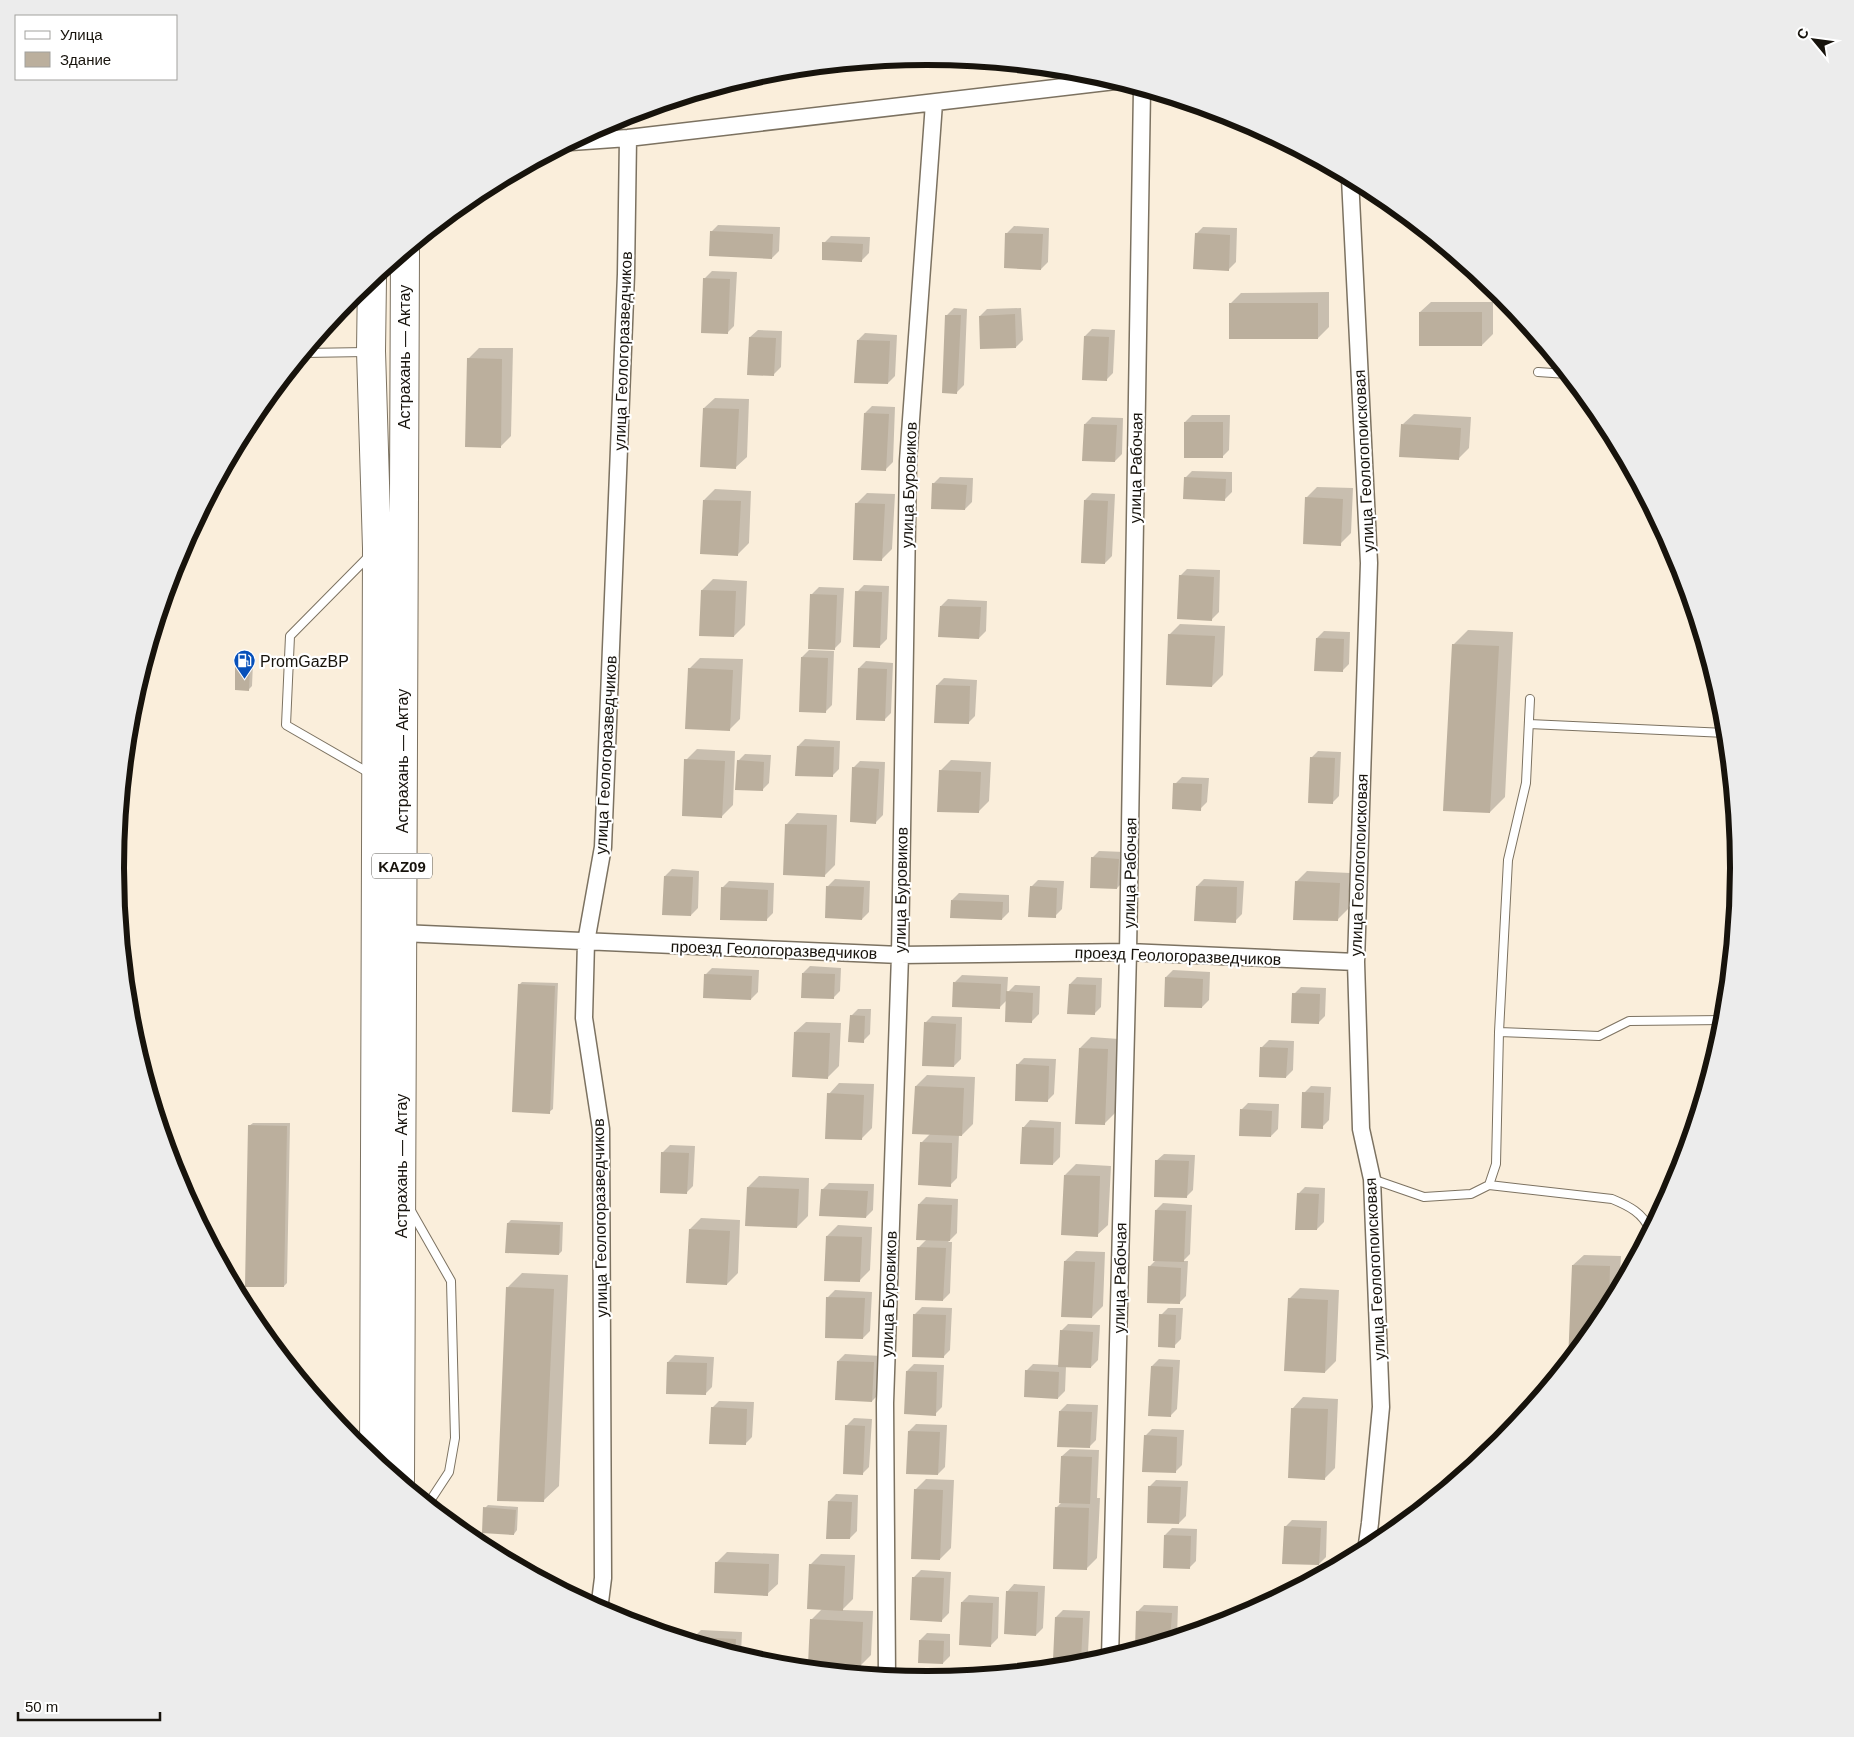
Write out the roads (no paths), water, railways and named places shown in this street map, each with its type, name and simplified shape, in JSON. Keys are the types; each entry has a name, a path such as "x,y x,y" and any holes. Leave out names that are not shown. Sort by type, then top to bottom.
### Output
{"highway":[{"name":"Астрахань — Актау","path":"400,1475 405,258"},
{"name":"Астрахань — Актау","path":"372,288 371,352 377,548 374,1451"}],"street":[{"path":"588,141 628,138 1097,83"},
{"name":"улица Рабочая","path":"1110,1651 1128,952 1142,94"},
{"name":"улица Буровиков","path":"887,1670 885,1403 900,955 908,460 934,103"},
{"name":"улица Геологоразведчиков","path":"600,1602 603,1578 602,1129 584,1018 586,942 603,847 626,274 628,138"},
{"name":"улица Геологопоисковая","path":"1350,186 1369,563 1356,962 1361,1130 1372,1179 1381,1406 1368,1540"},
{"name":"проезд Геологоразведчиков","path":"402,933 900,955 1128,952 1356,962"}],"lane":[{"path":"312,353 371,352"},
{"path":"1538,372 1559,373"},
{"path":"375,776 286,725 290,636 377,548"},
{"path":"1488,1185 1496,1164 1499,1032 1508,860 1526,783 1530,698"},
{"path":"1529,724 1719,733"},
{"path":"1499,1032 1599,1036 1629,1021 1716,1020"},
{"path":"1372,1179 1424,1197 1471,1194 1488,1185 1612,1199 1629,1206 1645,1219 1648,1225"},
{"path":"401,1192 450,1281 455,1438 449,1472 431,1500"}],"place":[{"name":"PromGazBP","path":"244,680"}]}
